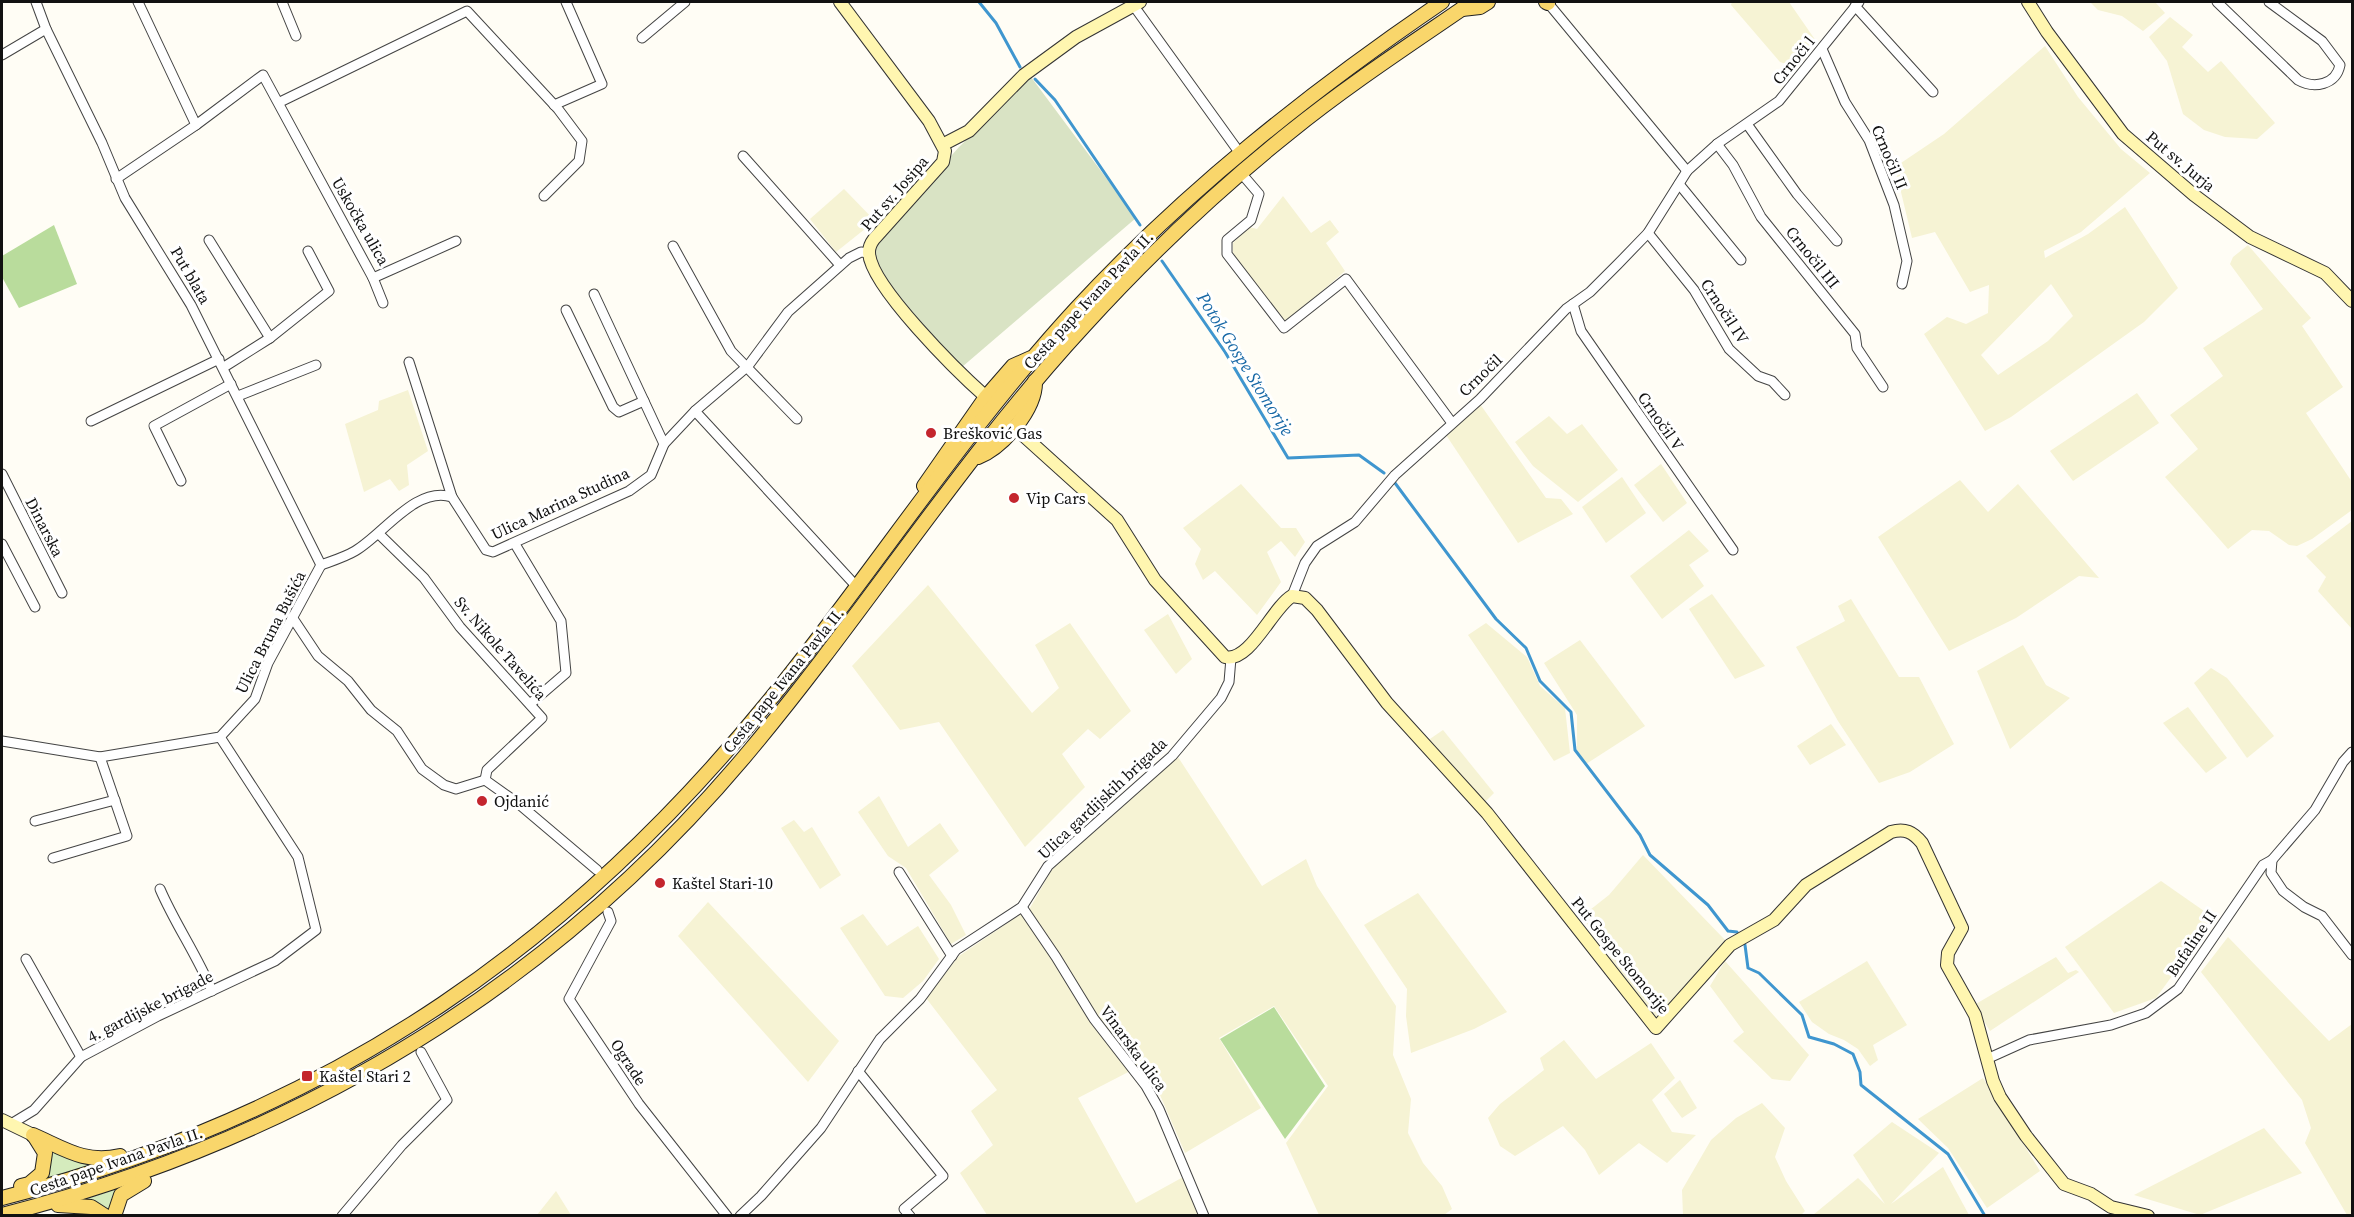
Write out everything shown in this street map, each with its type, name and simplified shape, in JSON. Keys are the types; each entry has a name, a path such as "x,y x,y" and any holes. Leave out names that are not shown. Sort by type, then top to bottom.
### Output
{"main road":[{"name":"Cesta pape Ivana Pavla II.","path":"2,1215 47,1204 160,1167 282,1115 383,1063 502,983 589,916 645,865 749,752 871,596 971,461 1035,381 1168,238 1291,131 1472,2"},
{"path":"1460,10 1480,7 1488,2"},
{"name":"Cesta pape Ivana Pavla II.","path":"2,1198 71,1179 164,1148 239,1118 343,1066 422,1018 514,955 604,878 692,790 790,676 1034,357 1112,273 1239,152 1317,90 1437,4"},
{"path":"921,502 925,485 932,472 986,397 1013,366 1034,357"},
{"path":"971,461 993,448 1014,427 1033,398 1035,381"},
{"path":"33,1135 94,1160 164,1148"},
{"path":"2,1193 29,1184 42,1173 45,1153 33,1135"},
{"path":"114,1215 118,1201 127,1189 141,1182 160,1167"},
{"path":"47,1204 91,1207 105,1215"}],"street":[{"name":"Put blata","path":"36,2 46,29 102,143 116,179 136,216 167,262 221,363 321,565"},
{"path":"116,179 196,125 138,2"},
{"path":"282,2 296,36"},
{"path":"554,105 602,84 566,2"},
{"path":"642,38 685,2"},
{"name":"Put sv. Josipa","path":"840,2 944,144 943,162 874,239 869,253 870,260 893,299 986,397"},
{"path":"1547,2 1687,171"},
{"name":"Put sv. Jurja","path":"2028,2 2047,32 2123,134 2194,195 2250,237 2325,273 2352,301"},
{"path":"2217,2 2298,80 2309,86 2328,82 2338,75 2340,65 2322,40 2269,2"},
{"path":"944,144 969,131 1024,75 1076,37 1135,3 1239,152"},
{"name":"Crnoči l","path":"1687,171 1717,144 1779,101 1857,4 1933,92"},
{"path":"280,102 467,11 554,105 582,141 579,161 544,196"},
{"path":"2,55 46,29"},
{"name":"Crnočil II","path":"1822,49 1845,102 1869,140 1894,205 1907,261 1902,284"},
{"name":"Uskočka ulica","path":"196,125 263,75 280,102 373,278 438,251 456,241"},
{"path":"1747,124 1797,194 1837,241"},
{"name":"Crnočil III","path":"1717,144 1733,165 1761,217 1855,334 1857,348 1883,387"},
{"path":"744,156 840,265"},
{"name":"Crnočil","path":"1292,596 1305,563 1317,546 1354,522 1395,475 1480,399 1573,304 1590,292 1648,233 1687,171"},
{"path":"1241,173 1259,194 1251,220 1227,240 1227,254 1284,328 1346,279 1452,423"},
{"path":"1679,184 1741,260"},
{"name":"Crnočil IV","path":"1648,233 1694,290 1729,349 1758,376 1772,381 1785,395"},
{"path":"209,240 270,338"},
{"path":"674,246 731,351 797,419"},
{"path":"91,421 221,363 270,338 329,291 308,251"},
{"name":"Ulica Marina Studina","path":"452,498 486,550 493,552 629,491 651,475 664,444 695,411 748,366 788,312 840,265 861,252 869,253"},
{"path":"373,278 384,303"},
{"path":"594,294 664,444"},
{"name":"Crnočil V","path":"1573,304 1581,331 1734,550"},
{"path":"566,310 613,407 619,412 644,401"},
{"path":"409,363 452,498"},
{"path":"237,396 316,365"},
{"path":"181,481 154,426 231,384"},
{"path":"695,411 857,587"},
{"path":"1014,427 1117,520 1155,580 1218,652 1231,658 1240,654 1266,626 1284,601 1292,596"},
{"name":"Dinarska","path":"2,474 62,593"},
{"path":"321,565 354,552 380,534 415,504 444,495 452,498"},
{"name":"Sv. Nikole Tavelića","path":"380,534 424,578 460,627 542,718 487,770 485,780"},
{"path":"2,544 35,607"},
{"path":"515,544 561,621 566,673 530,704"},
{"name":"Ulica Bruna Bušića","path":"220,737 255,699 268,663 321,565"},
{"name":"Put Gospe Stomorije","path":"1292,596 1305,598 1317,610 1387,703 1486,813 1656,1028 1730,945 1774,920 1806,885 1891,832 1906,830 1915,834 1923,843 1962,928 1948,953 1947,965 1976,1015 1989,1058 1993,1081 2000,1097 2026,1136 2064,1184 2091,1194 2112,1207 2148,1215"},
{"path":"292,617 318,656 348,681 371,710 397,730 422,769 444,785 456,789 485,780 519,804 597,870"},
{"name":"Ulica gardijskih brigada","path":"740,1215 761,1196 821,1128 880,1039 920,999 956,950 1022,907 1048,866 1172,756 1214,706 1229,682 1231,658"},
{"path":"2,741 100,757 220,737"},
{"name":"4. gardijske brigade","path":"6,1122 34,1110 81,1057 275,961 316,930 297,857 220,737"},
{"name":"Bufaline II","path":"1989,1058 2029,1040 2111,1025 2146,1013 2178,989 2262,865 2271,860 2315,810 2343,762 2352,752"},
{"path":"53,858 127,836 100,757"},
{"path":"35,821 115,800"},
{"path":"2271,860 2271,873 2283,891 2304,908 2322,916 2352,955"},
{"path":"899,872 952,956"},
{"path":"160,889 174,921 198,958 212,991"},
{"name":"Vinarska ulica","path":"1022,907 1094,1019 1146,1086 1159,1109 1204,1215"},
{"name":"Ograde","path":"608,912 611,921 569,999 639,1104 727,1215"},
{"path":"26,959 81,1057"},
{"path":"342,1215 402,1145 447,1100 421,1052"},
{"path":"858,1071 943,1176 904,1209 910,1215"},
{"path":"6,1122 33,1135"}],"shaded area":[{"path":"1732,2 1789,2 1816,41 1796,67 1780,62 1731,5"},
{"path":"2090,2 2155,2 2165,13 2143,31 2122,16 2098,10"},
{"path":"2170,17 2193,35 2182,47 2208,72 2221,61 2275,123 2257,139 2225,137 2204,130 2183,114 2167,61 2149,37"},
{"path":"2045,46 2078,97 2121,149 2150,173 2081,232 2044,251 2045,258 2088,234 2125,207 2178,288 2144,322 2011,417 1985,431 1924,334 1947,317 1966,324 1988,313 1989,285 1970,292 1935,232 1912,238 1895,167 1944,134","holes":["2051,284 2073,316 2048,341 1998,375 1981,355"]},
{"path":"844,189 875,221 836,252 810,219"},
{"path":"1283,196 1311,233 1330,220 1339,232 1326,243 1345,271 1288,321 1282,319 1233,253 1233,243 1249,227 1257,229"},
{"path":"2248,245 2311,318 2302,326 2343,387 2306,413 2352,482 2352,510 2312,539 2297,546 2289,545 2269,531 2252,530 2228,549 2165,477 2198,449 2170,415 2223,376 2203,348 2263,309 2230,264 2233,257"},
{"path":"408,390 428,451 407,465 409,485 399,491 390,479 364,492 345,424 378,410 379,401"},
{"path":"2137,393 2159,423 2073,481 2050,451"},
{"path":"1480,404 1546,498 1561,499 1573,514 1518,543 1446,435"},
{"path":"1549,416 1567,434 1582,424 1618,470 1578,502 1533,466 1515,442"},
{"path":"1661,464 1687,503 1663,522 1634,485"},
{"path":"1622,477 1646,513 1606,543 1582,507"},
{"path":"1960,480 1988,512 2018,484 2099,578 2079,576 2016,618 1949,651 1878,537"},
{"path":"1241,484 1281,528 1296,528 1305,542 1295,557 1281,541 1267,552 1281,582 1257,615 1215,571 1203,580 1195,564 1201,549 1183,528"},
{"path":"2352,521 2352,629 2318,591 2326,577 2306,556"},
{"path":"1689,530 1709,551 1689,565 1704,586 1662,619 1630,576"},
{"path":"928,585 1032,713 1059,688 1035,645 1070,623 1131,711 1100,739 1088,729 1062,754 1085,787 1025,847 939,722 900,730 852,666"},
{"path":"1712,594 1765,666 1735,679 1689,609"},
{"path":"1851,599 1899,677 1919,677 1954,744 1910,772 1879,783 1838,721 1796,647 1845,621 1838,606"},
{"path":"1168,614 1192,659 1176,674 1144,630"},
{"path":"1486,623 1527,657 1540,686 1565,708 1570,753 1554,761 1468,635"},
{"path":"1580,640 1645,726 1586,764 1577,751 1577,715 1544,663"},
{"path":"2023,645 2046,685 2070,698 2010,749 1977,671"},
{"path":"2211,668 2227,678 2274,736 2247,758 2194,683"},
{"path":"2188,707 2227,758 2206,773 2163,723"},
{"path":"1831,724 1846,745 1810,765 1797,746"},
{"path":"1443,730 1494,793 1482,805 1427,741"},
{"path":"1178,757 1262,886 1306,859 1317,886 1396,1006 1393,1055 1411,1099 1408,1133 1423,1163 1442,1186 1452,1209 1444,1215 1319,1215 1286,1143 1328,1086 1274,1006 1219,1038 1261,1108 1185,1153 1157,1088 1138,1067 1078,1098 1136,1203 1185,1176 1203,1215 987,1215 960,1173 993,1145 971,1111 997,1090 926,998 959,956 1030,908 1051,871 1077,843"},
{"path":"879,796 908,847 940,823 959,851 929,875 951,905 966,935 951,944 906,868 888,856 858,812"},
{"path":"794,820 804,832 812,827 841,875 820,889 781,828"},
{"path":"1643,855 1725,940 1652,1022 1605,961 1613,954 1581,917 1609,895"},
{"path":"2161,881 2214,918 2156,998 2114,1013 2065,947"},
{"path":"1418,893 1507,1012 1474,1029 1411,1053 1406,1016 1407,989 1364,925"},
{"path":"708,902 839,1041 808,1082 678,936"},
{"path":"863,914 887,946 918,926 939,959 923,981 903,998 885,996 840,928"},
{"path":"2228,937 2329,1041 2352,1024 2352,1213 2347,1215 2305,1143 2311,1128 2302,1100 2201,972"},
{"path":"2056,957 2068,973 2076,970 2079,972 1990,1031 1974,1005"},
{"path":"1725,961 1809,1055 1790,1081 1772,1079 1733,1041 1744,1032 1710,986"},
{"path":"1867,961 1907,1025 1873,1045 1878,1060 1870,1066 1858,1049 1812,1022 1799,1002"},
{"path":"1564,1040 1596,1079 1651,1043 1675,1078 1652,1100 1672,1132 1696,1135 1667,1163 1639,1143 1599,1175 1585,1150 1563,1126 1515,1156 1500,1146 1488,1118 1500,1104 1544,1070 1540,1058"},
{"path":"1983,1078 2040,1171 1987,1208 1948,1148 1918,1119"},
{"path":"1680,1080 1697,1108 1682,1118 1664,1094"},
{"path":"1762,1103 1785,1128 1775,1157 1786,1181 1805,1211 1800,1216 1683,1215 1682,1190 1711,1140 1736,1118"},
{"path":"1892,1122 1939,1153 1891,1204 1943,1167 1969,1215 1813,1215 1858,1178 1885,1204 1853,1155"},
{"path":"2264,1128 2302,1173 2200,1215 2134,1195"},
{"path":"556,1191 571,1215 537,1215"}],"green space":[{"path":"1031,77 1136,218 962,367 902,301 873,255 880,236 959,147"},
{"path":"54,225 77,284 19,308 2,277 2,256"},
{"path":"1274,1007 1325,1086 1285,1139 1220,1039"},
{"path":"52,1150 87,1165 88,1169 46,1181"},
{"path":"118,1190 108,1211 86,1199"}],"waterway":[{"name":"Potok Gospe Stomorije","path":"979,2 996,23 1020,67"},
{"name":"Potok Gospe Stomorije","path":"1035,79 1055,100 1140,225"},
{"name":"Potok Gospe Stomorije","path":"1162,261 1225,352 1288,458 1359,455 1384,473"},
{"name":"Potok Gospe Stomorije","path":"1395,483 1496,619 1526,648 1540,681 1571,712 1575,750 1640,835 1650,855 1708,905 1728,931 1737,932"},
{"name":"Potok Gospe Stomorije","path":"1745,945 1748,968 1759,973 1802,1015 1809,1037 1834,1044 1853,1054 1860,1072 1861,1085 1948,1154 1985,1216"}],"place":[{"name":"Brešković Gas","path":"931,433"},
{"name":"Vip Cars","path":"1014,498"},
{"name":"Ojdanić","path":"482,801"},
{"name":"Kaštel Stari-10","path":"660,883"},
{"name":"Kaštel Stari 2","path":"307,1076"}]}
